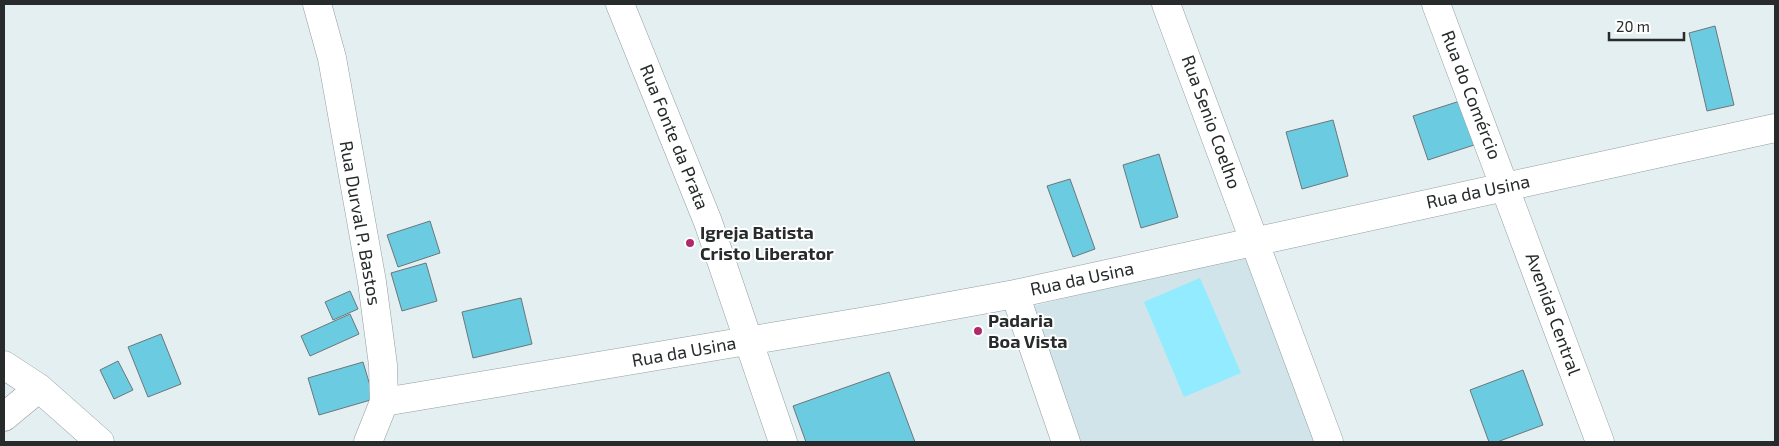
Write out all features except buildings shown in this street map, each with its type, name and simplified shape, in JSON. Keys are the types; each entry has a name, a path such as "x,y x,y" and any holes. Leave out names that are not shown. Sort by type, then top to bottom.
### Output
{"street":[{"name":"Rua Durval P. Bastos","path":"317,4 332,58 370,272 383,365 384,402 368,442"},
{"name":"Rua Fonte da Prata","path":"620,4 708,222 783,442"},
{"name":"Rua Senio Coelho","path":"1166,4 1329,442"},
{"name":"Rua do Comércio","path":"1436,4 1506,186"},
{"name":"Rua da Usina","path":"384,402 750,341 1015,294 1775,128"},
{"name":"Avenida Central","path":"1506,186 1600,442"},
{"path":"1015,294 1066,442"},
{"path":"4,365 39,388 100,442"},
{"path":"4,417 39,388"}],"shaded area":[{"path":"1248,253 1321,442 1081,442 1034,306"},
{"path":"1200,278 1241,373 1184,397 1144,302"}],"place":[{"name":"Igreja Batista Cristo Liberator","path":"690,243"},
{"name":"Padaria Boa Vista","path":"978,331"}]}
